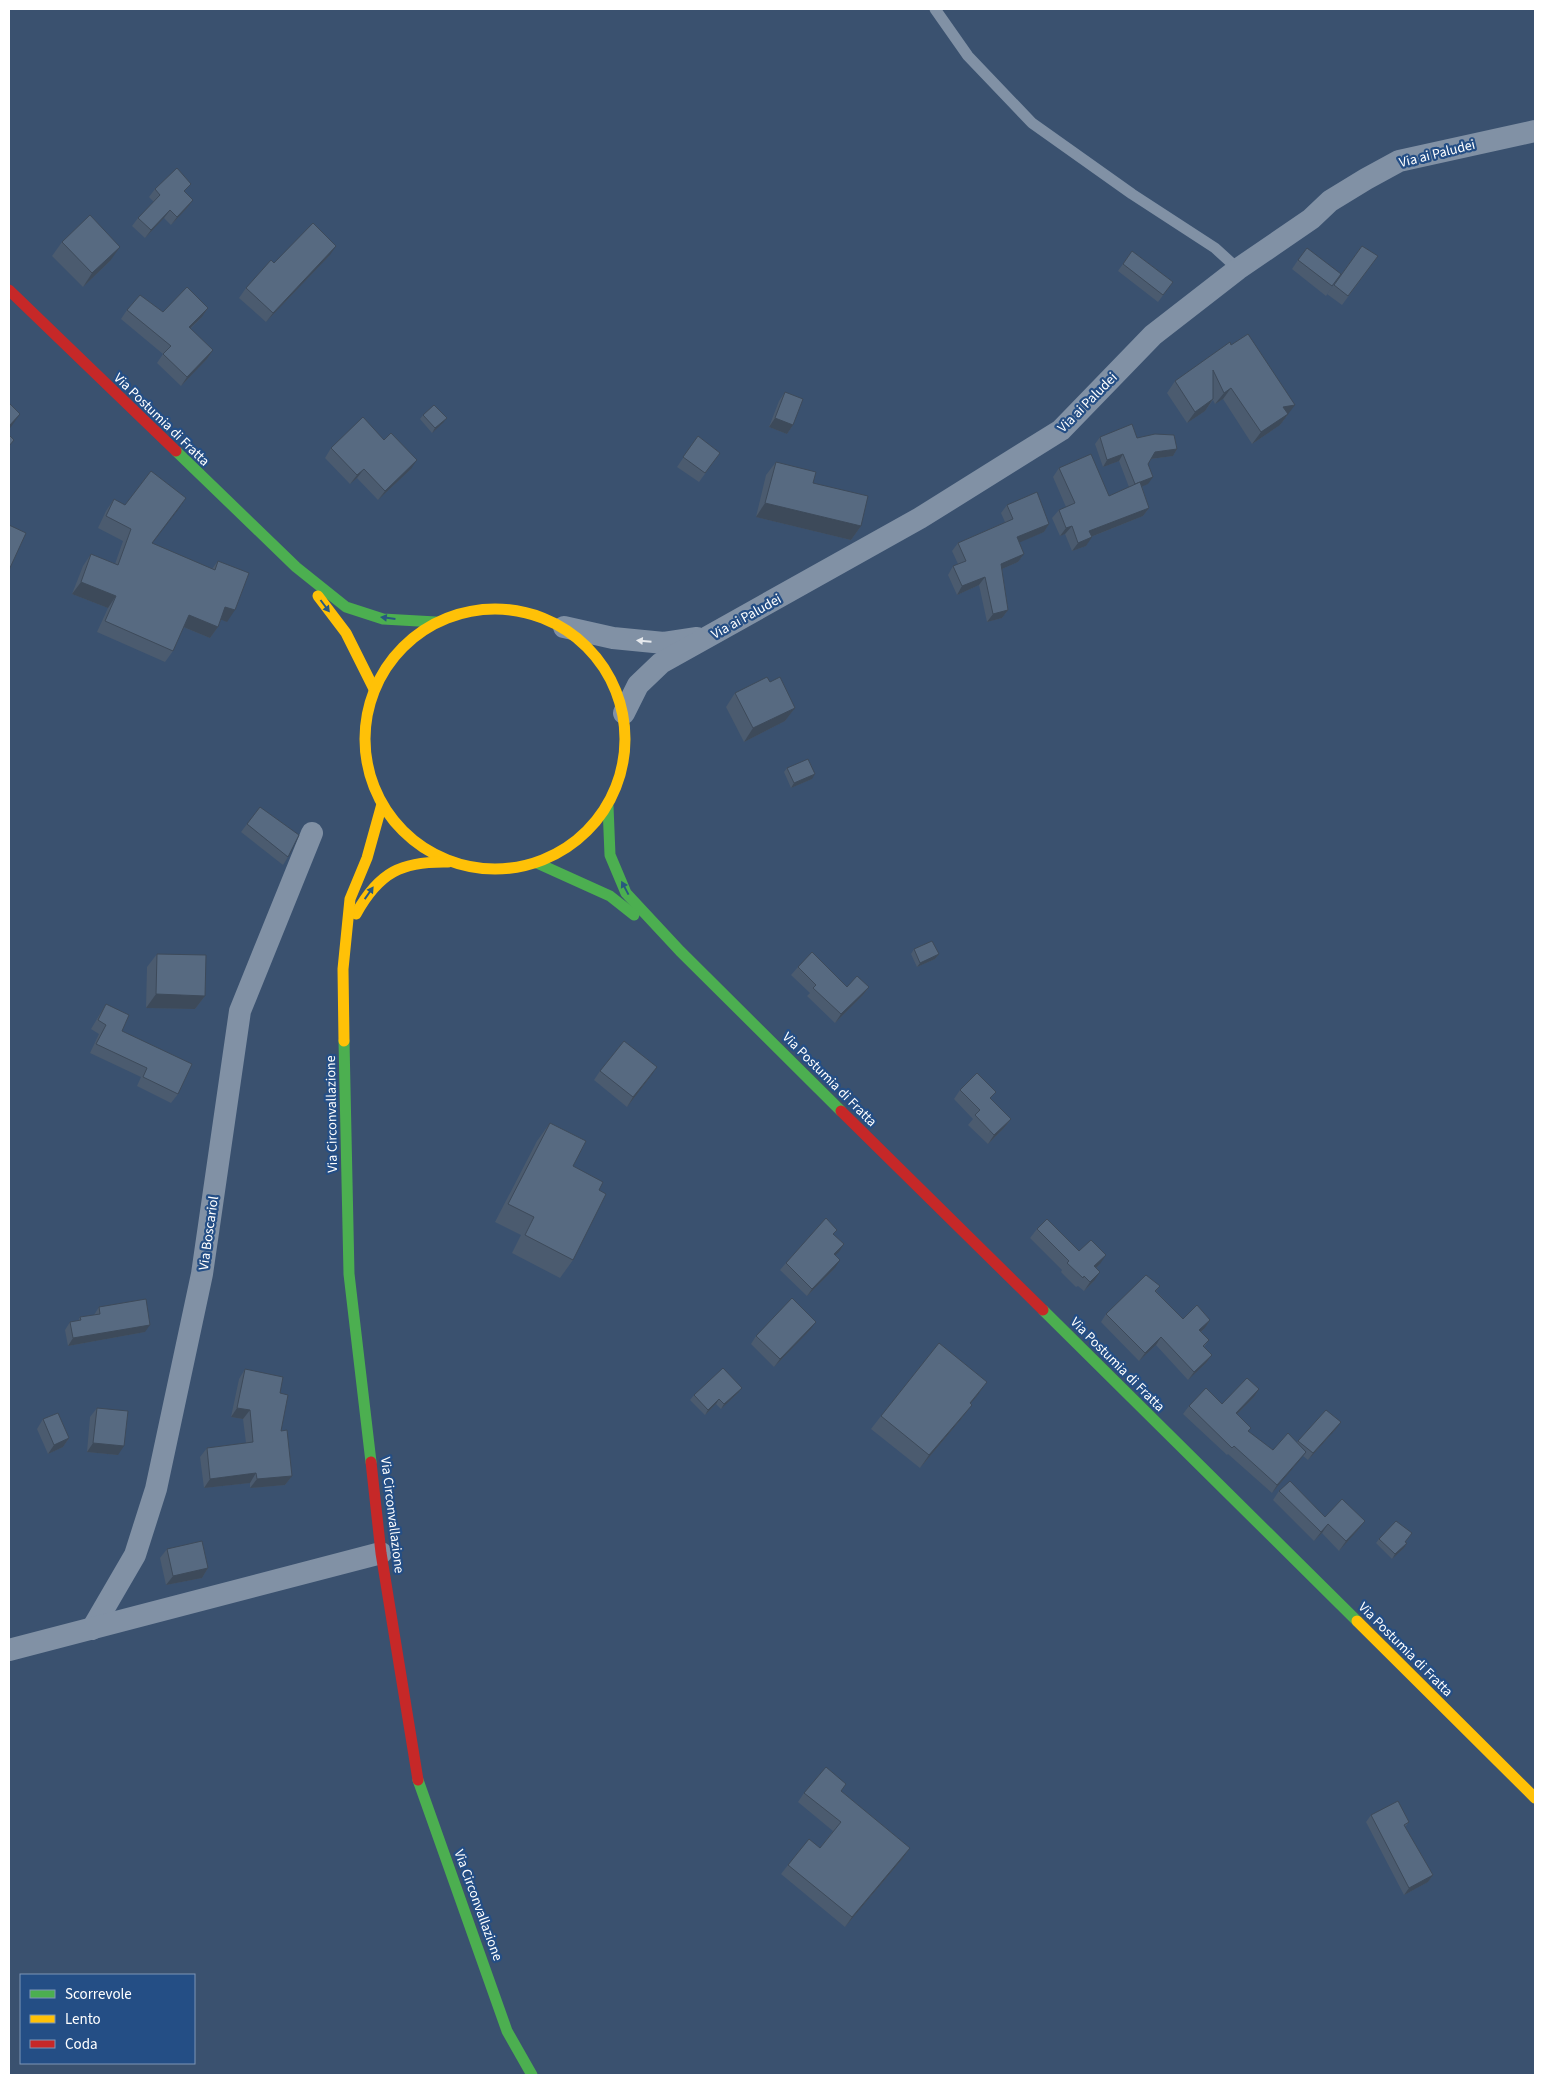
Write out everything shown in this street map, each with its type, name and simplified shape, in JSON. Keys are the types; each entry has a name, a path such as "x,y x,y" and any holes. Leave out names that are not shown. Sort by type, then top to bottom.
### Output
{"main road":[{"name":"Via Postumia di Fratta","path":"9,290 296,567 346,607 383,619 436,622"},
{"name":"Via Postumia di Fratta","path":"296,567 346,632 374,689"},
{"path":"479,609 523,611 564,627 592,650 612,680 624,713 626,745 621,777 608,806 589,831 565,850 537,863 509,869 490,869 452,862 424,848 400,829 382,804 368,767 365,727 374,689 389,662 410,639 436,622 479,609"},
{"name":"Via Circonvallazione","path":"382,804 367,858 350,899 343,969 349,1274 381,1553 416,1774 508,2031 532,2075"},
{"name":"Via Postumia di Fratta","path":"608,806 610,854 626,893 680,951 1535,1798"},
{"name":"Via Circonvallazione","path":"345,935 358,908 374,886 396,870 418,862 452,862"},
{"name":"Via Postumia di Fratta","path":"537,863 610,896 680,951"}],"street":[{"name":"Via ai Paludei","path":"624,713 638,685 655,669 920,518 1061,430 1153,335 1238,269 1311,219 1330,201 1398,161 1535,131"},
{"path":"564,627 613,638 664,643 710,636"},
{"name":"Via Boscariol","path":"92,1629 135,1555 156,1489 202,1274 240,1011 312,833"},
{"path":"9,1650 381,1553"}],"lane":[{"path":"935,9 968,56 1032,123 1132,194 1215,248 1238,269"}],"building":[{"path":"177,168 191,184 184,191 193,200 177,217 170,210 151,230 138,218 160,195 155,189"},
{"path":"90,215 120,247 92,273 62,242"},
{"path":"313,223 336,246 273,313 246,288 271,260 274,263"},
{"path":"1362,246 1378,256 1348,296 1334,285"},
{"path":"1307,248 1341,274 1332,286 1298,260"},
{"path":"1132,251 1173,282 1163,295 1123,264"},
{"path":"187,287 208,308 189,327 213,350 187,377 163,354 171,346 127,310 140,295 163,312"},
{"path":"1248,334 1295,405 1283,407 1288,414 1261,432 1231,388 1224,393 1213,370 1213,399 1195,412 1175,381 1230,342 1231,345"},
{"path":"785,392 803,399 793,425 775,418"},
{"path":"9,403 20,414 9,426"},
{"path":"434,405 447,418 435,428 423,415"},
{"path":"363,417 384,440 391,433 417,460 385,491 364,469 357,475 331,448"},
{"path":"1132,424 1137,438 1155,434 1174,435 1177,449 1155,452 1148,464 1153,477 1135,484 1123,454 1107,460 1100,437"},
{"path":"9,435 14,440 9,446"},
{"path":"698,436 720,453 705,473 683,457"},
{"path":"1091,454 1109,496 1140,482 1149,508 1089,531 1092,537 1078,543 1072,526 1066,528 1059,510 1075,503 1059,468"},
{"path":"776,462 816,472 813,483 868,496 861,526 765,503"},
{"path":"151,471 186,498 152,543 215,570 218,561 249,573 235,610 225,607 218,627 189,615 173,651 105,621 116,596 81,582 91,554 118,565 131,529 106,516 114,499 125,505"},
{"path":"1037,492 1049,524 1017,537 1024,554 1001,564 1008,610 993,614 985,577 962,586 953,566 966,561 958,543 1013,519 1007,505"},
{"path":"9,525 26,533 9,570"},
{"path":"767,677 770,682 780,677 795,708 753,728 735,693"},
{"path":"808,759 815,774 794,783 787,768"},
{"path":"260,807 299,835 288,857 247,824"},
{"path":"932,941 939,954 920,963 914,949"},
{"path":"812,952 847,987 857,976 869,987 841,1014 813,988 816,985 798,967"},
{"path":"157,954 206,955 205,996 156,994"},
{"path":"106,1004 129,1015 122,1031 192,1064 178,1094 143,1077 147,1068 96,1044 106,1025 98,1020"},
{"path":"624,1041 657,1067 633,1097 600,1071"},
{"path":"977,1073 996,1092 990,1098 1011,1119 994,1135 975,1115 980,1110 960,1090"},
{"path":"550,1123 586,1141 573,1166 603,1182 599,1190 606,1194 573,1260 525,1235 534,1217 508,1204"},
{"path":"826,1218 837,1230 833,1234 844,1244 834,1254 840,1260 812,1289 786,1263"},
{"path":"1047,1219 1079,1251 1091,1240 1106,1255 1094,1266 1100,1272 1090,1282 1067,1263 1069,1261 1037,1229"},
{"path":"1146,1275 1160,1286 1155,1291 1183,1319 1197,1305 1210,1320 1199,1330 1209,1340 1203,1346 1212,1355 1194,1372 1161,1337 1145,1353 1106,1314"},
{"path":"792,1298 816,1322 780,1359 756,1336"},
{"path":"146,1299 150,1325 73,1338 70,1322 81,1320 80,1317 100,1314 99,1307"},
{"path":"939,1343 987,1382 970,1403 972,1405 929,1455 881,1416"},
{"path":"723,1368 742,1388 724,1404 719,1399 708,1410 694,1395"},
{"path":"245,1369 283,1377 280,1393 288,1395 281,1431 287,1430 292,1476 257,1479 256,1473 210,1479 207,1448 253,1442 250,1410 237,1408"},
{"path":"1247,1378 1259,1389 1236,1413 1251,1428 1248,1431 1273,1450 1288,1433 1306,1452 1277,1485 1234,1446 1232,1448 1189,1406 1206,1388 1222,1404"},
{"path":"97,1408 128,1411 124,1446 93,1443"},
{"path":"1326,1410 1341,1422 1313,1453 1298,1441"},
{"path":"58,1413 69,1438 54,1445 43,1419"},
{"path":"1290,1481 1325,1517 1342,1499 1365,1521 1346,1541 1328,1524 1321,1532 1279,1491"},
{"path":"1396,1521 1412,1533 1405,1542 1407,1543 1395,1554 1379,1539"},
{"path":"202,1541 208,1568 173,1576 167,1549"},
{"path":"826,1767 846,1784 841,1791 910,1848 852,1917 788,1865 809,1839 820,1848 841,1822 804,1793"},
{"path":"1398,1801 1409,1822 1404,1825 1433,1875 1409,1888 1371,1815"}],"traffic: fast":[{"path":"176,451 296,567 346,607 383,619 436,622"},
{"path":"608,806 610,855 626,893 680,951 841,1111"},
{"path":"537,863 610,896 634,915"},
{"path":"344,1041 349,1274 371,1462"},
{"path":"1043,1310 1357,1621"},
{"path":"418,1780 507,2031 532,2075"}],"traffic: slow":[{"path":"318,596 346,633 374,689"},
{"path":"482,609 508,609 533,614 556,624 578,638 596,656 610,678 620,701 625,726 625,739 625,752 620,777 610,800 596,822 578,840 556,854 533,864 508,869 482,869 457,864 434,854 412,840 394,822 380,800 370,777 365,752 365,726 370,701 380,678 394,656 412,638 434,624 457,614 482,609"},
{"path":"344,1041 343,969 350,899 367,858 382,804"},
{"path":"356,914 374,888 393,872 417,864 448,862"},
{"path":"1357,1621 1535,1798"}],"traffic: jam":[{"path":"9,290 176,451"},
{"path":"841,1111 1043,1310"},
{"path":"371,1462 381,1553 418,1780"}]}
